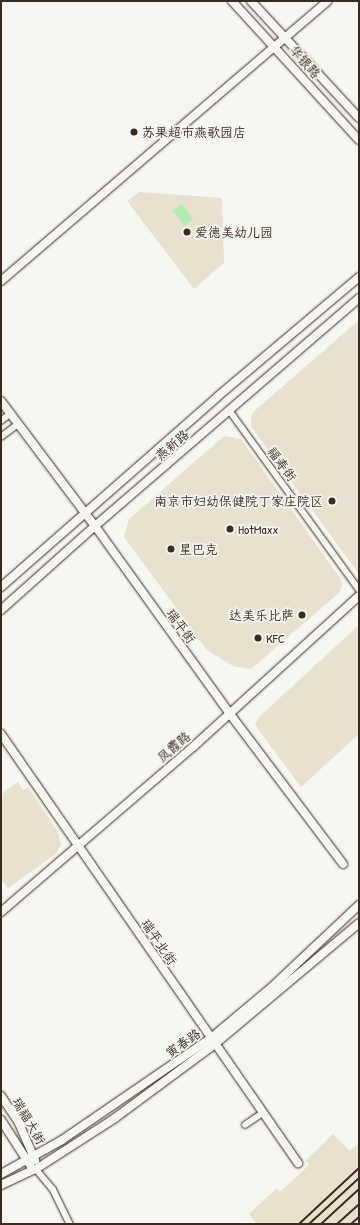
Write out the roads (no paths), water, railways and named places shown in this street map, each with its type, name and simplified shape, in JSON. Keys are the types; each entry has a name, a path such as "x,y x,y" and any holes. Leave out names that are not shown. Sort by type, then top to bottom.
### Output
{"street":[{"name":"华银路","path":"232,1 359,140"},
{"name":"华银路","path":"251,1 359,118"},
{"path":"1,280 328,1"},
{"name":"燕新路","path":"1,587 359,277"},
{"name":"燕新路","path":"1,610 95,526 230,411 359,298"},
{"name":"瑞平街","path":"1,401 95,526 230,714 343,864"},
{"name":"福寿街","path":"230,411 359,589"},
{"path":"1,421 10,414"},
{"path":"1,437 18,424"},
{"name":"凤霞路","path":"1,912 230,714 359,596"},
{"name":"瑞平北街","path":"1,734 298,1163"},
{"name":"寅春路","path":"1,1174 26,1162 213,1041 359,905"},
{"name":"寅春路","path":"1,1185 36,1169 115,1118 359,923"},
{"name":"瑞福大街","path":"1,1096 18,1121 35,1156 36,1169"},
{"path":"245,1125 263,1113"},
{"name":"瑞福大街","path":"1,1120 26,1162 36,1169"},
{"path":"36,1169 53,1189 70,1224"}],"railway":[{"path":"299,1224 359,1168"},
{"path":"309,1224 359,1178"},
{"path":"321,1224 359,1189"},
{"path":"337,1224 359,1204"},
{"path":"351,1224 359,1217"}],"place":[{"name":"苏果超市燕歌园店","path":"134,132"},
{"name":"爱德美幼儿园","path":"187,232"},
{"name":"南京市妇幼保健院丁家庄院区","path":"332,501"},
{"name":"HotMaxx","path":"230,529"},
{"name":"星巴克","path":"171,549"},
{"name":"达美乐比萨","path":"302,615"},
{"name":"KFC","path":"258,638"}]}
